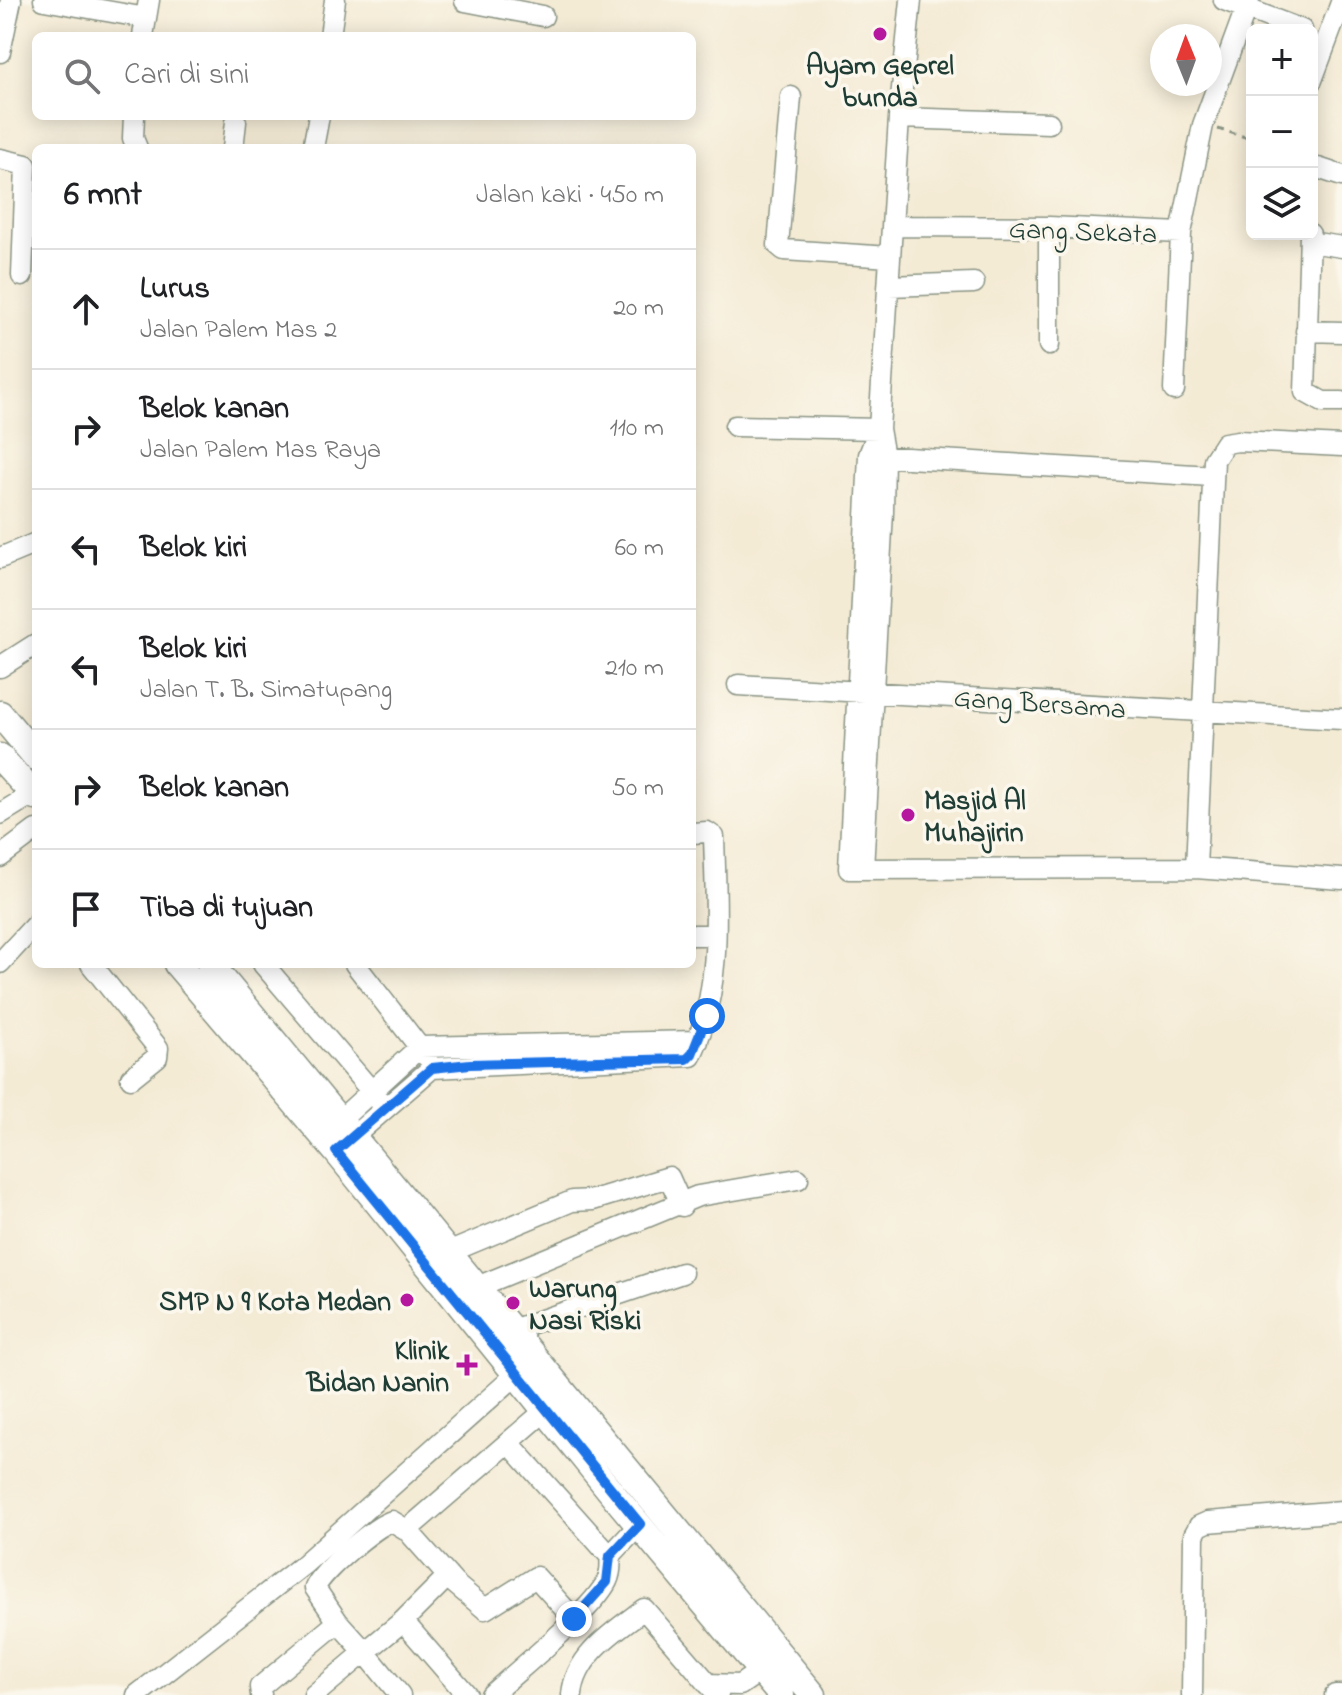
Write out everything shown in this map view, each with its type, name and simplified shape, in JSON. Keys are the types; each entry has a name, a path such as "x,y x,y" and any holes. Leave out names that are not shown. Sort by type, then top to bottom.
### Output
{"main road":[{"path":"0,714 32,752"},
{"path":"0,757 32,792"},
{"path":"181,968 450,1252 813,1695"},
{"path":"213,968 517,1374 781,1695"}],"street":[{"path":"0,52 11,0"},
{"path":"44,0 146,18"},
{"path":"331,32 335,0"},
{"path":"464,0 543,16"},
{"path":"911,0 899,118 869,600 860,792 863,869 1196,868 1342,879"},
{"path":"1224,0 1248,5 1289,24"},
{"path":"1318,64 1342,0"},
{"name":"Gang Sekata","path":"894,226 1049,227 1181,233 1203,125 1248,5"},
{"path":"791,97 778,245 784,250 890,257"},
{"path":"899,118 1049,123"},
{"path":"134,120 135,144"},
{"path":"316,144 319,120"},
{"path":"233,144 236,122"},
{"path":"0,159 26,165 22,276"},
{"path":"1318,168 1342,176"},
{"path":"1049,227 1049,345"},
{"path":"1174,390 1181,233"},
{"path":"1310,240 1305,392 1323,402 1342,402"},
{"path":"1317,240 1342,247"},
{"path":"889,286 974,283"},
{"path":"1306,331 1342,332"},
{"path":"735,426 879,429"},
{"path":"1196,868 1214,460 1225,443 1342,446"},
{"path":"877,456 1212,476"},
{"path":"0,558 32,545"},
{"path":"0,667 32,647"},
{"name":"Gang Bersama","path":"738,685 1342,719"},
{"path":"0,814 32,797"},
{"path":"378,1099 432,1068 470,1064 687,1059 698,1041 711,993 714,935 714,837 707,832 696,833"},
{"path":"0,857 32,833"},
{"path":"0,963 32,928"},
{"path":"696,935 714,935"},
{"path":"94,968 158,1048 157,1057 131,1078"},
{"path":"266,968 378,1099"},
{"path":"358,968 420,1047 432,1068"},
{"path":"338,1136 378,1099 420,1047 698,1041"},
{"path":"450,1252 572,1201 593,1200 669,1177 682,1206"},
{"path":"477,1287 682,1206 698,1196 798,1179"},
{"path":"512,1330 682,1273"},
{"path":"137,1695 303,1565 517,1374"},
{"path":"407,1530 546,1410"},
{"path":"510,1444 610,1556"},
{"path":"1192,1695 1194,1535 1199,1526 1208,1522 1342,1511"},
{"path":"390,1692 365,1652 319,1598 317,1582 380,1526 392,1521 407,1530 448,1576 487,1610 536,1577 574,1619"},
{"path":"491,1695 574,1619 607,1582 610,1556 640,1524"},
{"path":"314,1695 403,1621 448,1576"},
{"path":"572,1695 573,1679 580,1665 644,1609 713,1690 740,1685 760,1671"},
{"path":"403,1621 467,1695"},
{"path":"261,1695 260,1687 338,1622"},
{"path":"1335,1695 1342,1695"}],"path":[{"path":"1203,125 1246,137"}],"place":[{"name":"Ayam Geprel bunda","path":"880,34"},
{"name":"Masjid Al Muhajirin","path":"908,815"},
{"name":"SMP N 9 Kota Medan","path":"407,1300"},
{"name":"Warung Nasi Riski","path":"513,1303"},
{"name":"Klinik Bidan Nanin","path":"467,1365"}],"route":[{"path":"574,1619 607,1582 611,1571 610,1556 640,1524 336,1151 432,1068 470,1064 687,1059 692,1054 707,1016"}]}
